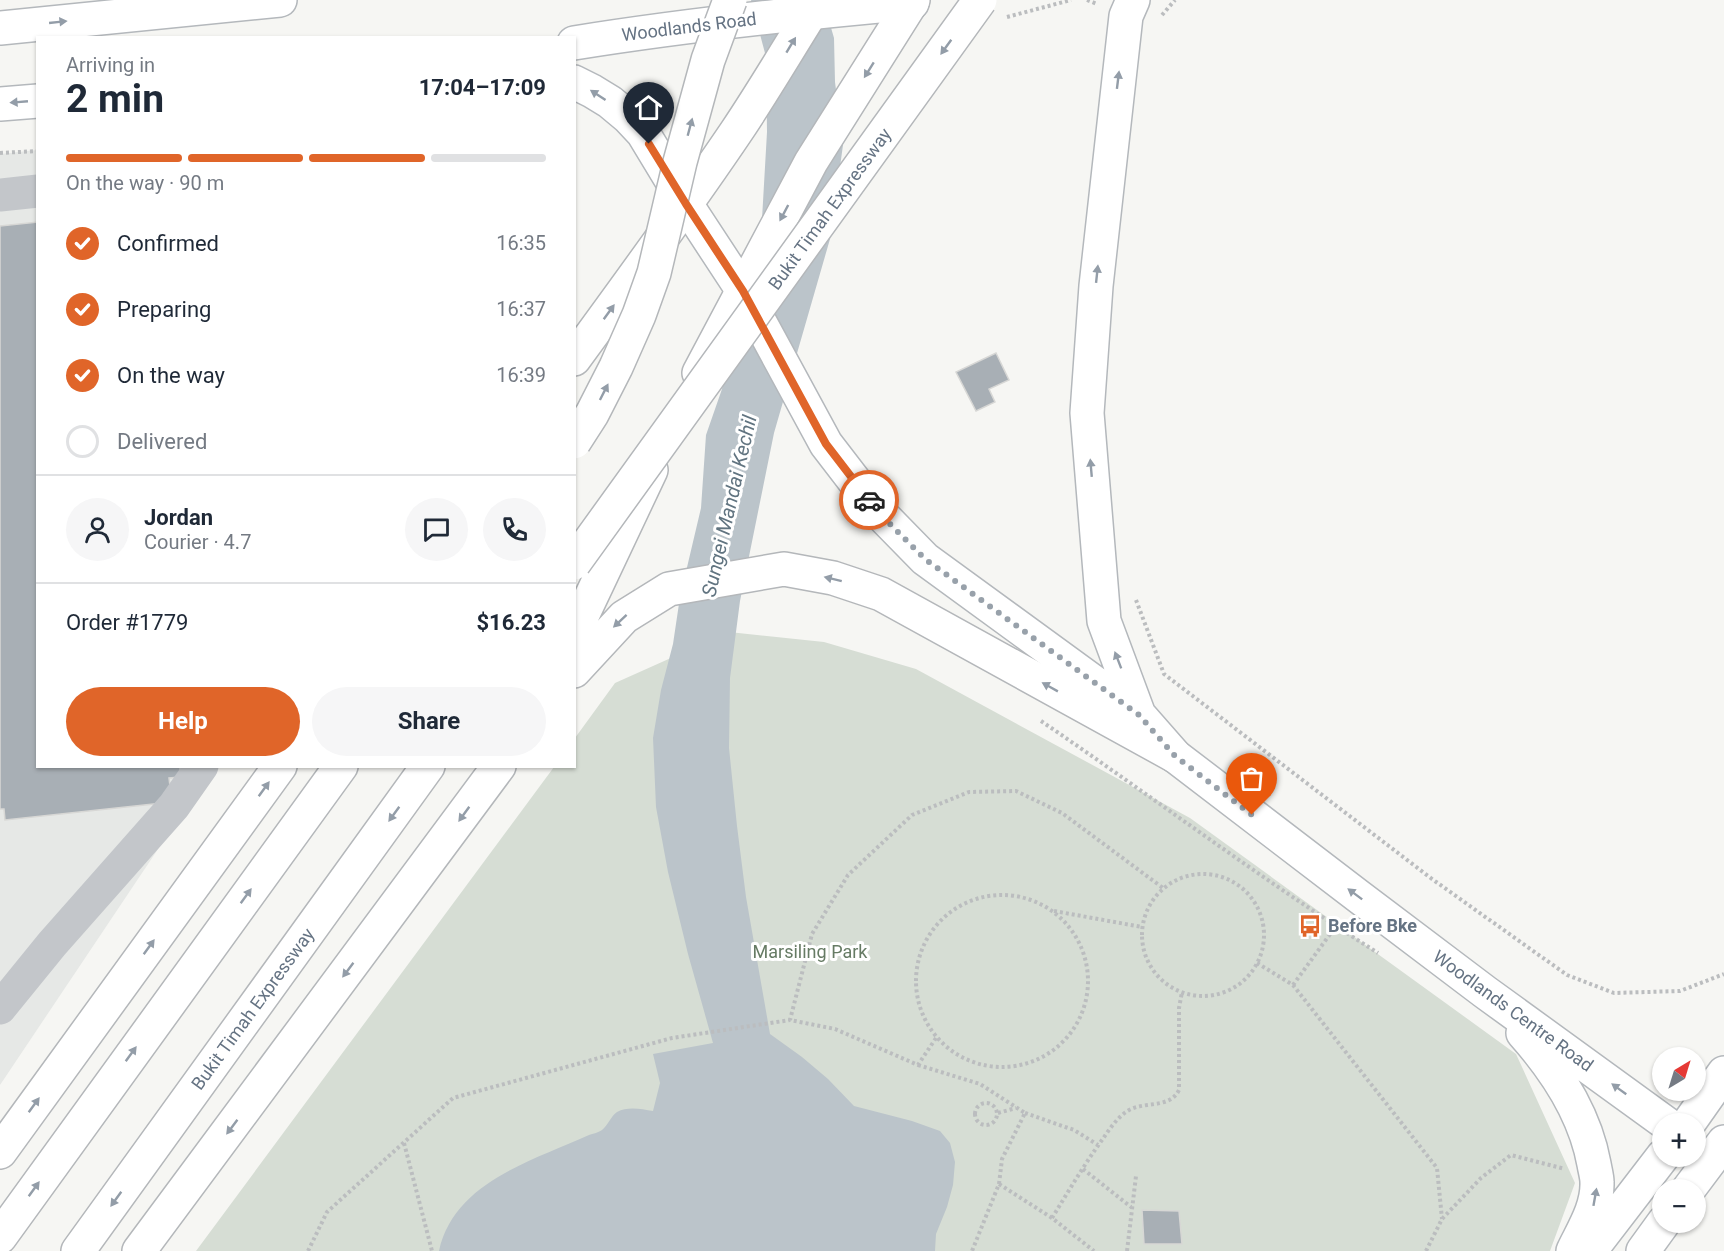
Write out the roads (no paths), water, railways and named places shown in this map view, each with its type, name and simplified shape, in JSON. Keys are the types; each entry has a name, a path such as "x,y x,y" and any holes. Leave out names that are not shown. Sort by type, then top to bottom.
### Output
{"main road":[{"path":"0,28 280,0"},
{"path":"576,439 592,414 616,367 639,315 654,273 680,162 708,60 730,0"},
{"name":"Bukit Timah Expressway","path":"576,560 980,0"},
{"path":"1133,0 1126,16 1105,193 1087,413 1104,621 1139,715"},
{"path":"576,629 687,394 726,320 812,162 912,2"},
{"name":"Woodlands Road","path":"576,43 815,6 912,2"},
{"path":"576,356 686,204 815,6"},
{"path":"576,83 592,90 628,117 643,133 743,291 826,444 876,510 925,559 1139,715"},
{"path":"0,104 36,101"},
{"path":"576,669 624,617 669,589 784,569 833,578 881,594 1175,756"},
{"name":"Woodlands Centre Road","path":"1139,715 1175,756 1485,992 1652,1113"},
{"path":"0,1152 279,768"},
{"path":"0,1237 340,768"},
{"name":"Bukit Timah Expressway","path":"78,1251 427,768"},
{"path":"139,1251 498,768"},
{"path":"1485,992 1539,1051 1562,1082 1591,1147 1598,1182 1593,1210 1573,1251"},
{"path":"1696,1113 1724,1073"},
{"path":"1694,1179 1710,1147"},
{"path":"1590,1251 1655,1167"},
{"path":"1643,1251 1656,1233"}],"lane":[{"path":"0,195 36,191"},
{"path":"0,1008 52,944 174,806 201,768"}],"water":[{"name":"Sungei Mandai Kechil","path":"751,0 823,0 834,38 835,82 843,145 830,239 774,433 740,601 730,678 729,748 746,897 770,1034 828,1079 854,1106 940,1131 950,1143 955,1162 953,1185 936,1234 935,1251 439,1251 447,1227 461,1207 498,1177 544,1154 601,1131 621,1110 653,1111 660,1083 653,1054 713,1043 668,872 656,807 653,738 661,690 673,644 680,597 701,508 706,435 722,389 762,219 767,132 766,57"}],"place":[{"name":"Before Bke","path":"1310,926"}],"park label":[{"name":"Marsiling Park","path":"810,952"}]}
